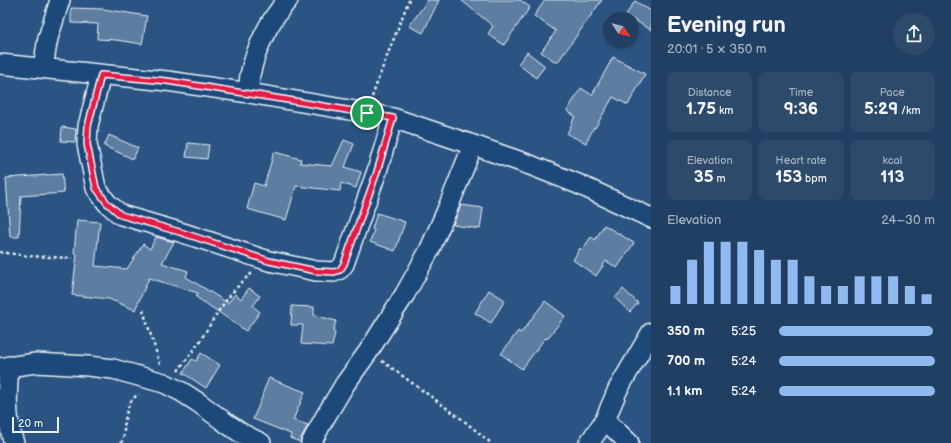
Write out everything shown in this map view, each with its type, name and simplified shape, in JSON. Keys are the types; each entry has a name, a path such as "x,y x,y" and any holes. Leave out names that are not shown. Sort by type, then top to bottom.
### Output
{"street":[{"path":"43,68 48,38 60,0"},
{"path":"248,93 254,60 262,38 271,22 288,0"},
{"path":"0,64 167,81 248,93 393,118 473,144 530,165 578,184 651,218"},
{"path":"101,75 88,126 87,144 96,188 107,203 121,215 183,233 269,261 316,271 334,272 340,270 344,264 377,172 393,118"},
{"path":"311,443 345,384 368,352 405,294 430,250 473,144"},
{"path":"589,443 605,420 618,389 651,333"},
{"path":"14,443 7,410 5,367 36,363 112,369 166,384 200,403 241,433 261,443"},
{"path":"605,420 629,443"}],"path":[{"path":"367,113 409,0"},
{"path":"0,252 28,256 72,258"},
{"path":"120,443 123,440 127,408 131,400 139,394 166,384 199,342 233,291 251,274 269,261"},
{"path":"143,310 166,384"},
{"path":"368,352 463,420 491,443"}],"building":[{"path":"428,0 439,0 423,33 409,26"},
{"path":"461,0 520,0 530,7 504,45 488,34 493,26"},
{"path":"545,0 602,0 557,63 541,52 556,31 534,16"},
{"path":"635,1 651,11 651,30 639,23 639,12 628,12"},
{"path":"71,8 103,9 147,16 142,44 97,39 98,24 71,23"},
{"path":"527,52 545,66 536,78 518,64"},
{"path":"613,57 645,74 628,105 613,97 586,143 567,134 575,116 567,111 581,88 592,95"},
{"path":"62,127 76,129 75,142 61,141"},
{"path":"109,135 138,148 133,159 104,146"},
{"path":"344,140 354,144 345,167 361,172 356,188 341,183 340,191 296,186 286,220 247,209 254,183 264,186 274,152 301,159 300,163 332,166"},
{"path":"188,143 209,145 207,159 186,157"},
{"path":"62,174 64,193 21,196 19,237 10,237 6,178"},
{"path":"461,205 483,208 480,229 453,225"},
{"path":"377,213 405,222 395,251 370,242"},
{"path":"77,220 100,222 95,266 127,269 143,244 150,249 156,237 174,242 162,263 188,271 186,277 228,303 235,294 241,299 249,288 260,296 253,306 260,312 246,331 196,297 198,293 149,278 135,310 109,299 72,295 77,254 74,253"},
{"path":"604,225 634,243 617,268 606,261 596,276 573,260 580,248 582,250 591,237 595,240"},
{"path":"623,289 638,303 630,312 615,298"},
{"path":"489,290 505,300 491,323 475,313"},
{"path":"545,301 565,316 547,339 545,338 522,369 501,354 518,331 521,333"},
{"path":"292,306 314,307 314,315 336,321 333,332 335,333 332,346 301,344 303,325 291,325"},
{"path":"201,353 220,365 206,388 183,373 192,359 196,361"},
{"path":"269,378 305,392 293,420 308,425 300,442 290,438 291,434 253,419"}],"route":[{"path":"101,75 167,81 367,113 393,118 377,172 349,254 340,270 334,272 316,271 269,261 183,233 121,215 107,203 96,188 87,144 88,126 101,75"}]}
